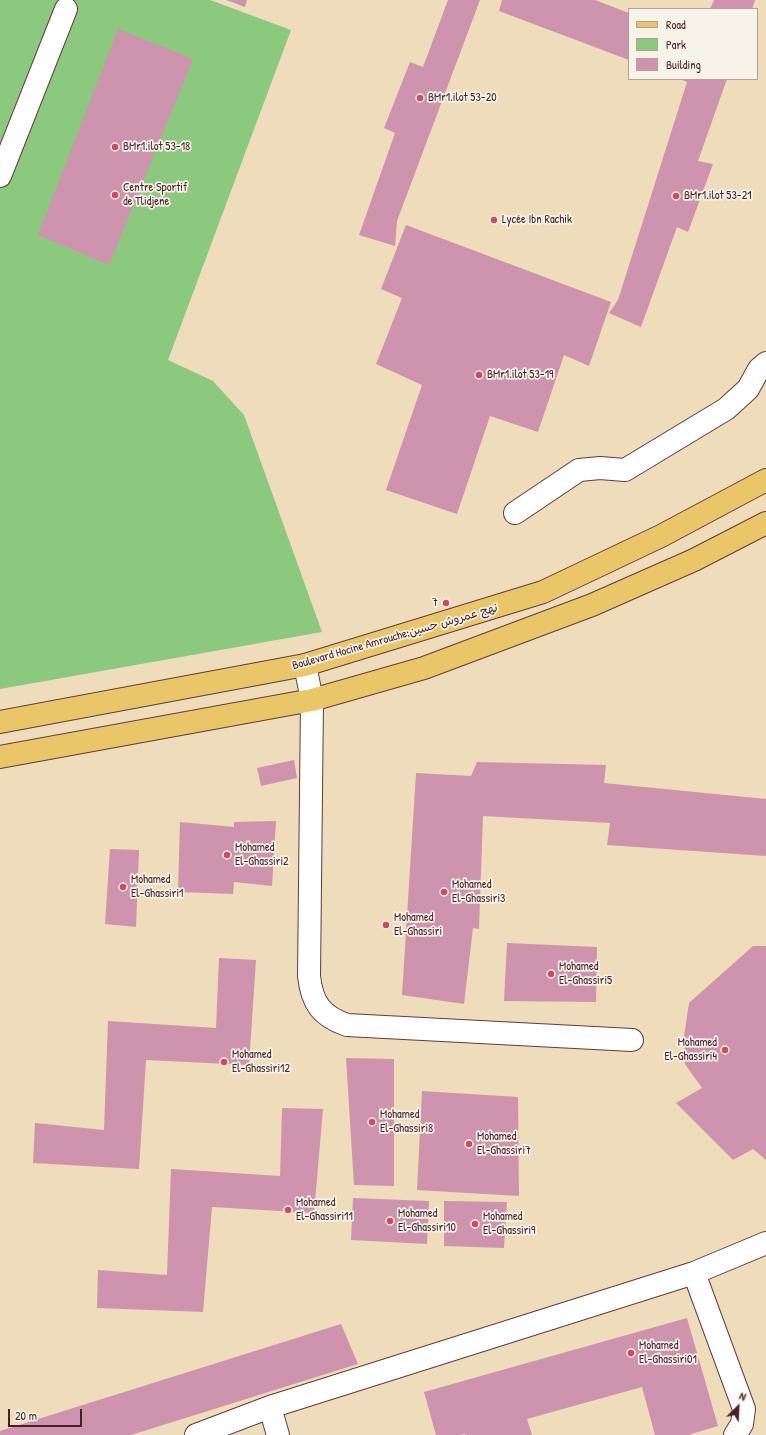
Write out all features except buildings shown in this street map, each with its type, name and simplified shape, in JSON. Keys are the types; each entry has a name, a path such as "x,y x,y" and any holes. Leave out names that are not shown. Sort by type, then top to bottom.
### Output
{"main road":[{"name":"Boulevard Hocine Amrouche;نهج عمروش حسين","path":"0,722 305,665 543,592 661,536 766,480"},
{"path":"0,757 312,700 424,668 592,605 694,560 766,523"}],"street":[{"path":"0,176 66,9"},
{"path":"515,512 579,470 600,468 625,470 726,409 748,389 759,369 766,363"},
{"path":"305,665 312,700 310,976 311,990 316,1002 324,1013 334,1021 347,1025 632,1040"},
{"path":"196,1435 270,1408 694,1272 766,1243"},
{"path":"694,1272 744,1409 742,1424 735,1435"},
{"path":"270,1408 278,1435"}],"green space":[{"name":"Centre Sportif de Tlidjene","path":"0,0 210,0 291,30 168,360 213,381 244,415 322,632 0,689"}],"place":[{"name":"BMr1.ilot 53-20","path":"420,98"},
{"name":"BMr1.ilot 53-18","path":"115,147"},
{"name":"Centre Sportif de Tlidjene","path":"115,195"},
{"name":"BMr1.ilot 53-21","path":"676,196"},
{"name":"Lycée Ibn Rachik","path":"494,220"},
{"name":"BMr1.ilot 53-19","path":"479,375"},
{"name":"7","path":"446,603"},
{"name":"Mohamed El-Ghassiri2","path":"227,855"},
{"name":"Mohamed El-Ghassiri1","path":"123,887"},
{"name":"Mohamed El-Ghassiri3","path":"444,892"},
{"name":"Mohamed El-Ghassiri","path":"386,925"},
{"name":"Mohamed El-Ghassiri5","path":"551,974"},
{"name":"Mohamed El-Ghassiri4","path":"725,1050"},
{"name":"Mohamed El-Ghassiri12","path":"224,1062"},
{"name":"Mohamed El-Ghassiri8","path":"372,1122"},
{"name":"Mohamed El-Ghassiri7","path":"469,1144"},
{"name":"Mohamed El-Ghassiri11","path":"288,1210"},
{"name":"Mohamed El-Ghassiri10","path":"390,1221"},
{"name":"Mohamed El-Ghassiri9","path":"475,1224"},
{"name":"Mohamed El-Ghassiri01","path":"631,1353"}]}
